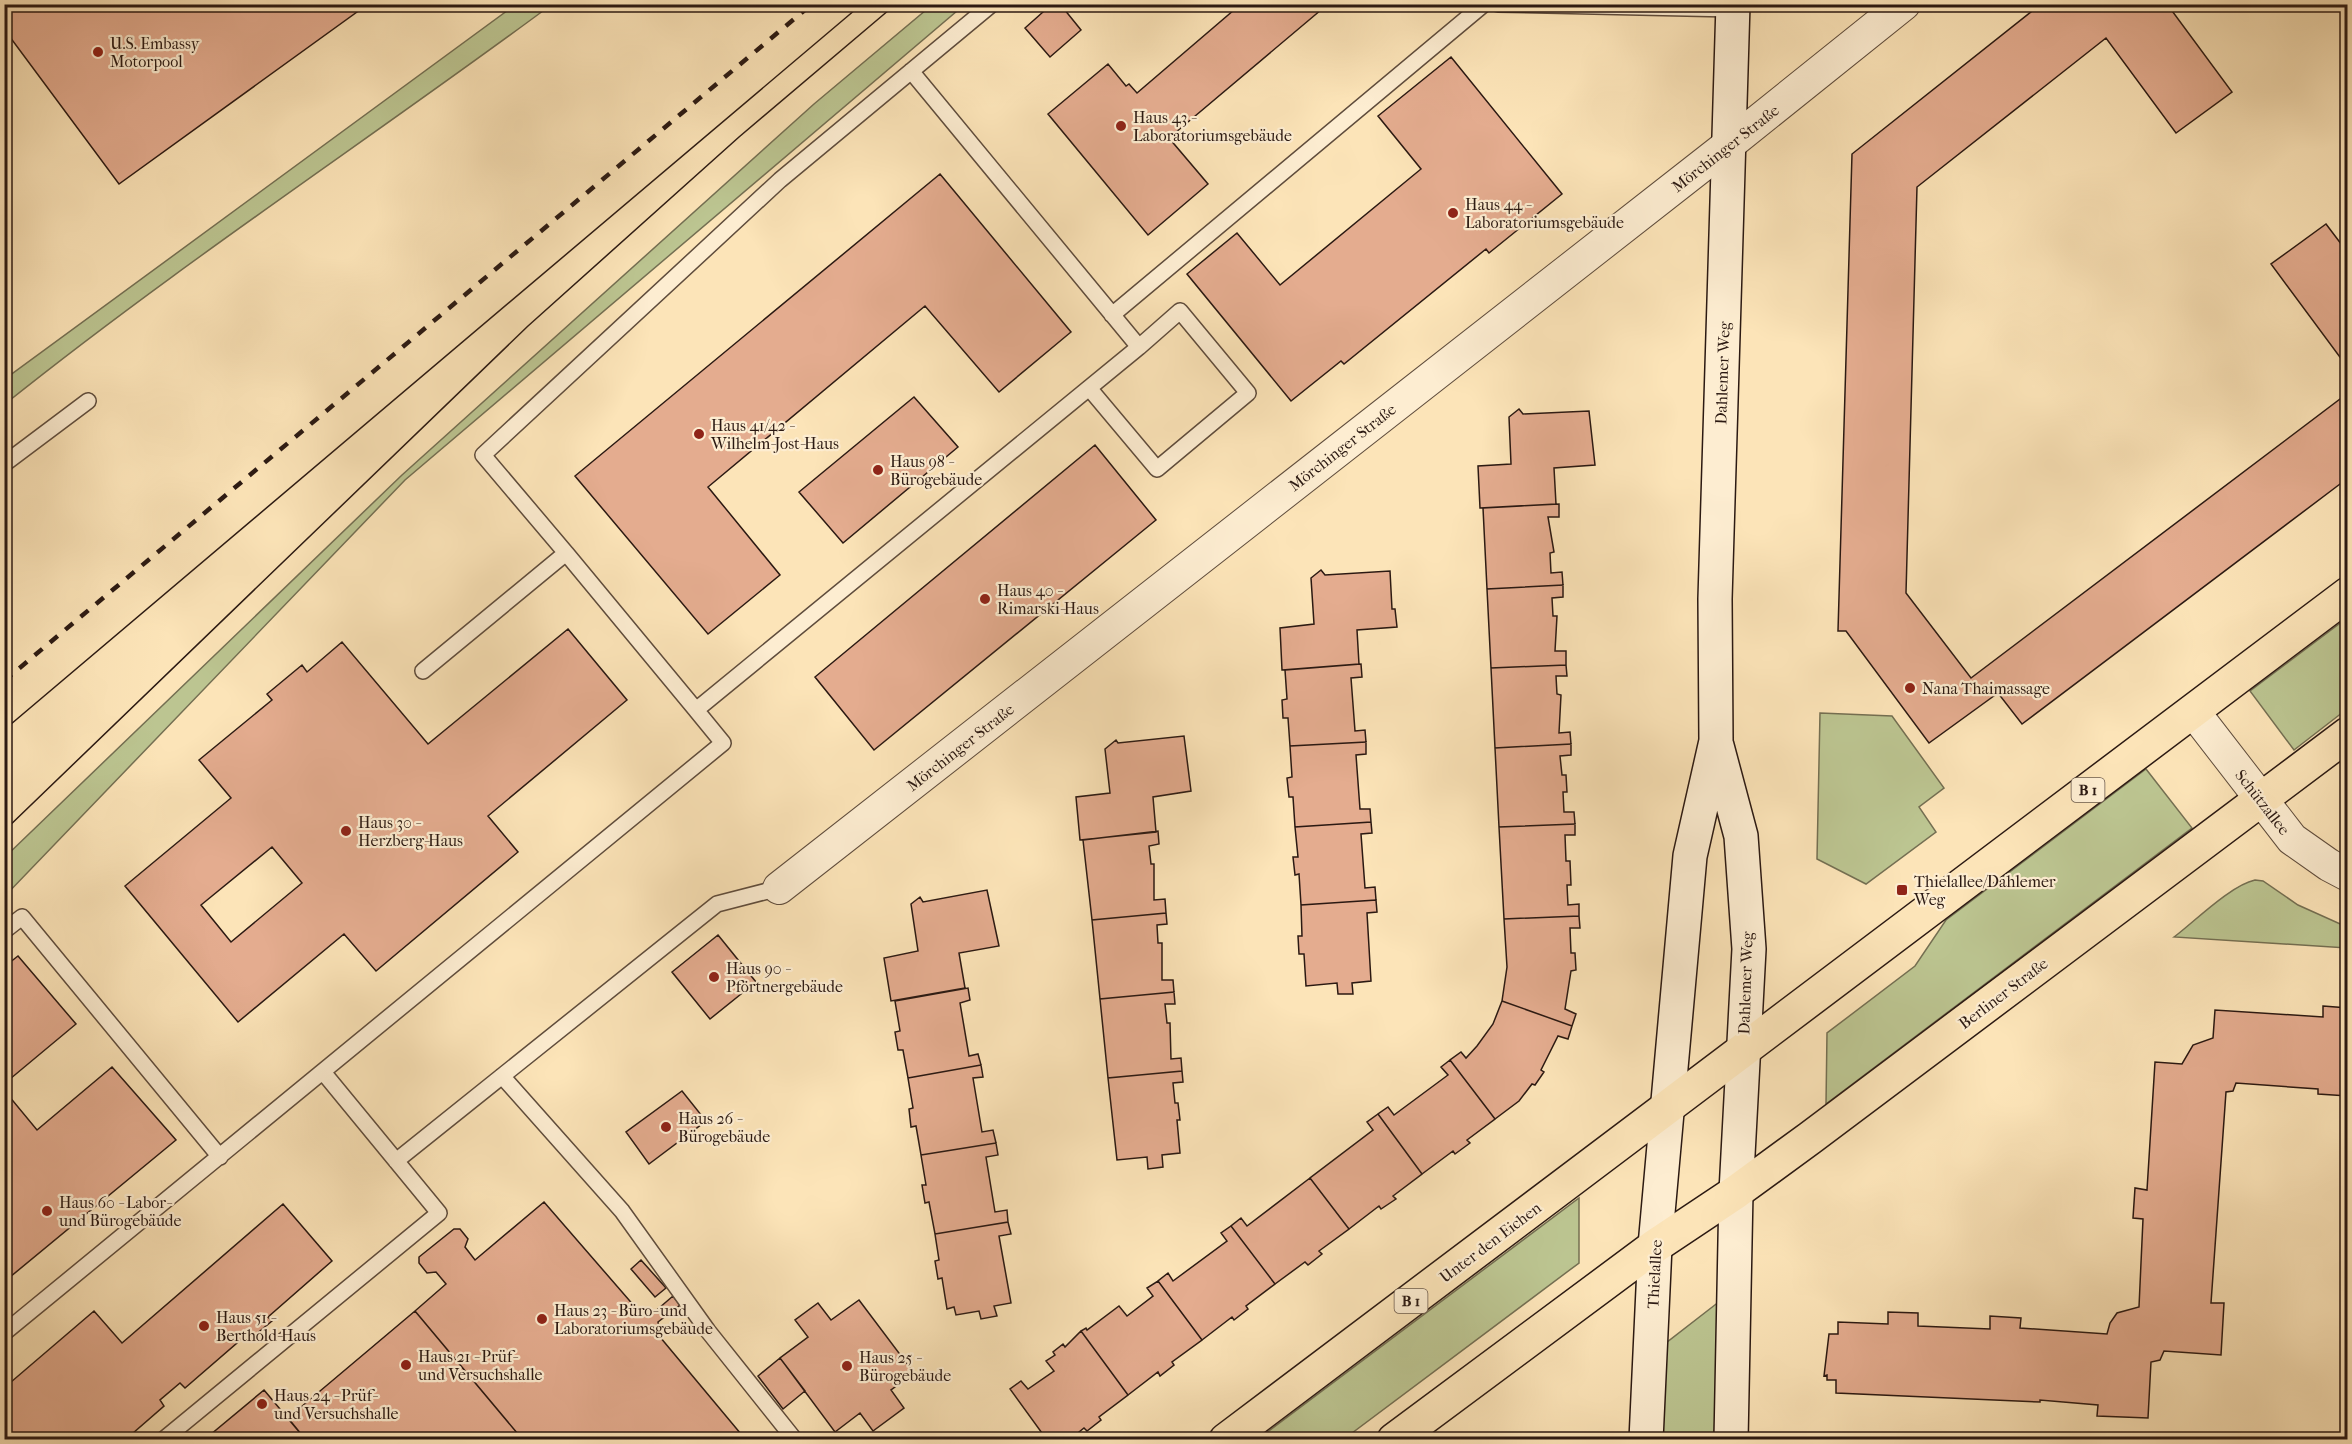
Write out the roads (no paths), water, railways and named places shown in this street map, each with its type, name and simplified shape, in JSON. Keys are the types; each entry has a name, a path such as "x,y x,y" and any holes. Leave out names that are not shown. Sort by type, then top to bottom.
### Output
{"main road":[{"name":"Dahlemer Weg","path":"1666,1108 1690,856 1716,741 1714,599 1733,7"},
{"name":"B 1","path":"1666,1108 2348,594"},
{"name":"Berliner Straße","path":"1654,1246 1736,1192 2348,734"},
{"name":"Dahlemer Weg","path":"1716,741 1741,836 1749,949 1736,1192"},
{"name":"Thielallee","path":"1646,1440 1654,1246 1666,1108"},
{"name":"Unter den Eichen","path":"1226,1440 1666,1108"},
{"path":"1731,1440 1736,1192"},
{"path":"1394,1440 1654,1246"}],"street":[{"name":"Mörchinger Straße","path":"779,888 1727,146 1904,4"},
{"name":"Schützallee","path":"2193,711 2292,839 2329,866 2348,875"}],"lane":[{"path":"4,1333 723,743 483,455 780,180 992,4"},
{"path":"1112,315 1484,4"},
{"path":"1498,4 1733,7"},
{"path":"911,71 1139,347"},
{"path":"696,711 1180,311 1248,393 1156,469 1089,388"},
{"path":"4,464 88,401"},
{"path":"423,671 566,553"},
{"path":"396,1161 717,904 779,888"},
{"path":"4,931 22,917 220,1157"},
{"path":"163,1440 439,1213 323,1072"},
{"path":"502,1076 622,1211 708,1331 795,1440"}],"tram line":[{"path":"4,730 862,4"},
{"path":"4,831 528,326 739,137 896,4"}],"railway":[{"path":"4,681 812,4"}],"place":[{"name":"U.S. Embassy Motorpool","path":"98,52"},
{"name":"Haus 43 - Laboratoriumsgebäude","path":"1121,126"},
{"name":"Haus 44 - Laboratoriumsgebäude","path":"1453,213"},
{"name":"Haus 41/42 - Wilhelm-Jost-Haus","path":"699,434"},
{"name":"Haus 98 - Bürogebäude","path":"878,470"},
{"name":"Haus 40 - Rimarski-Haus","path":"985,599"},
{"name":"Nana Thaimassage","path":"1910,688"},
{"name":"Haus 30 - Herzberg-Haus","path":"346,831"},
{"name":"Thielallee/Dahlemer Weg","path":"1902,890"},
{"name":"Haus 90 - Pförtnergebäude","path":"714,977"},
{"name":"Haus 26 - Bürogebäude","path":"666,1127"},
{"name":"Haus 60 - Labor- und Bürogebäude","path":"47,1211"},
{"name":"Haus 23 - Büro- und Laboratoriumsgebäude","path":"542,1319"},
{"name":"Haus 51 - Berthold-Haus","path":"204,1326"},
{"name":"Haus 21 - Prüf- und Versuchshalle","path":"406,1365"},
{"name":"Haus 25 - Bürogebäude","path":"847,1366"},
{"name":"Haus 24 - Prüf- und Versuchshalle","path":"262,1404"}]}
